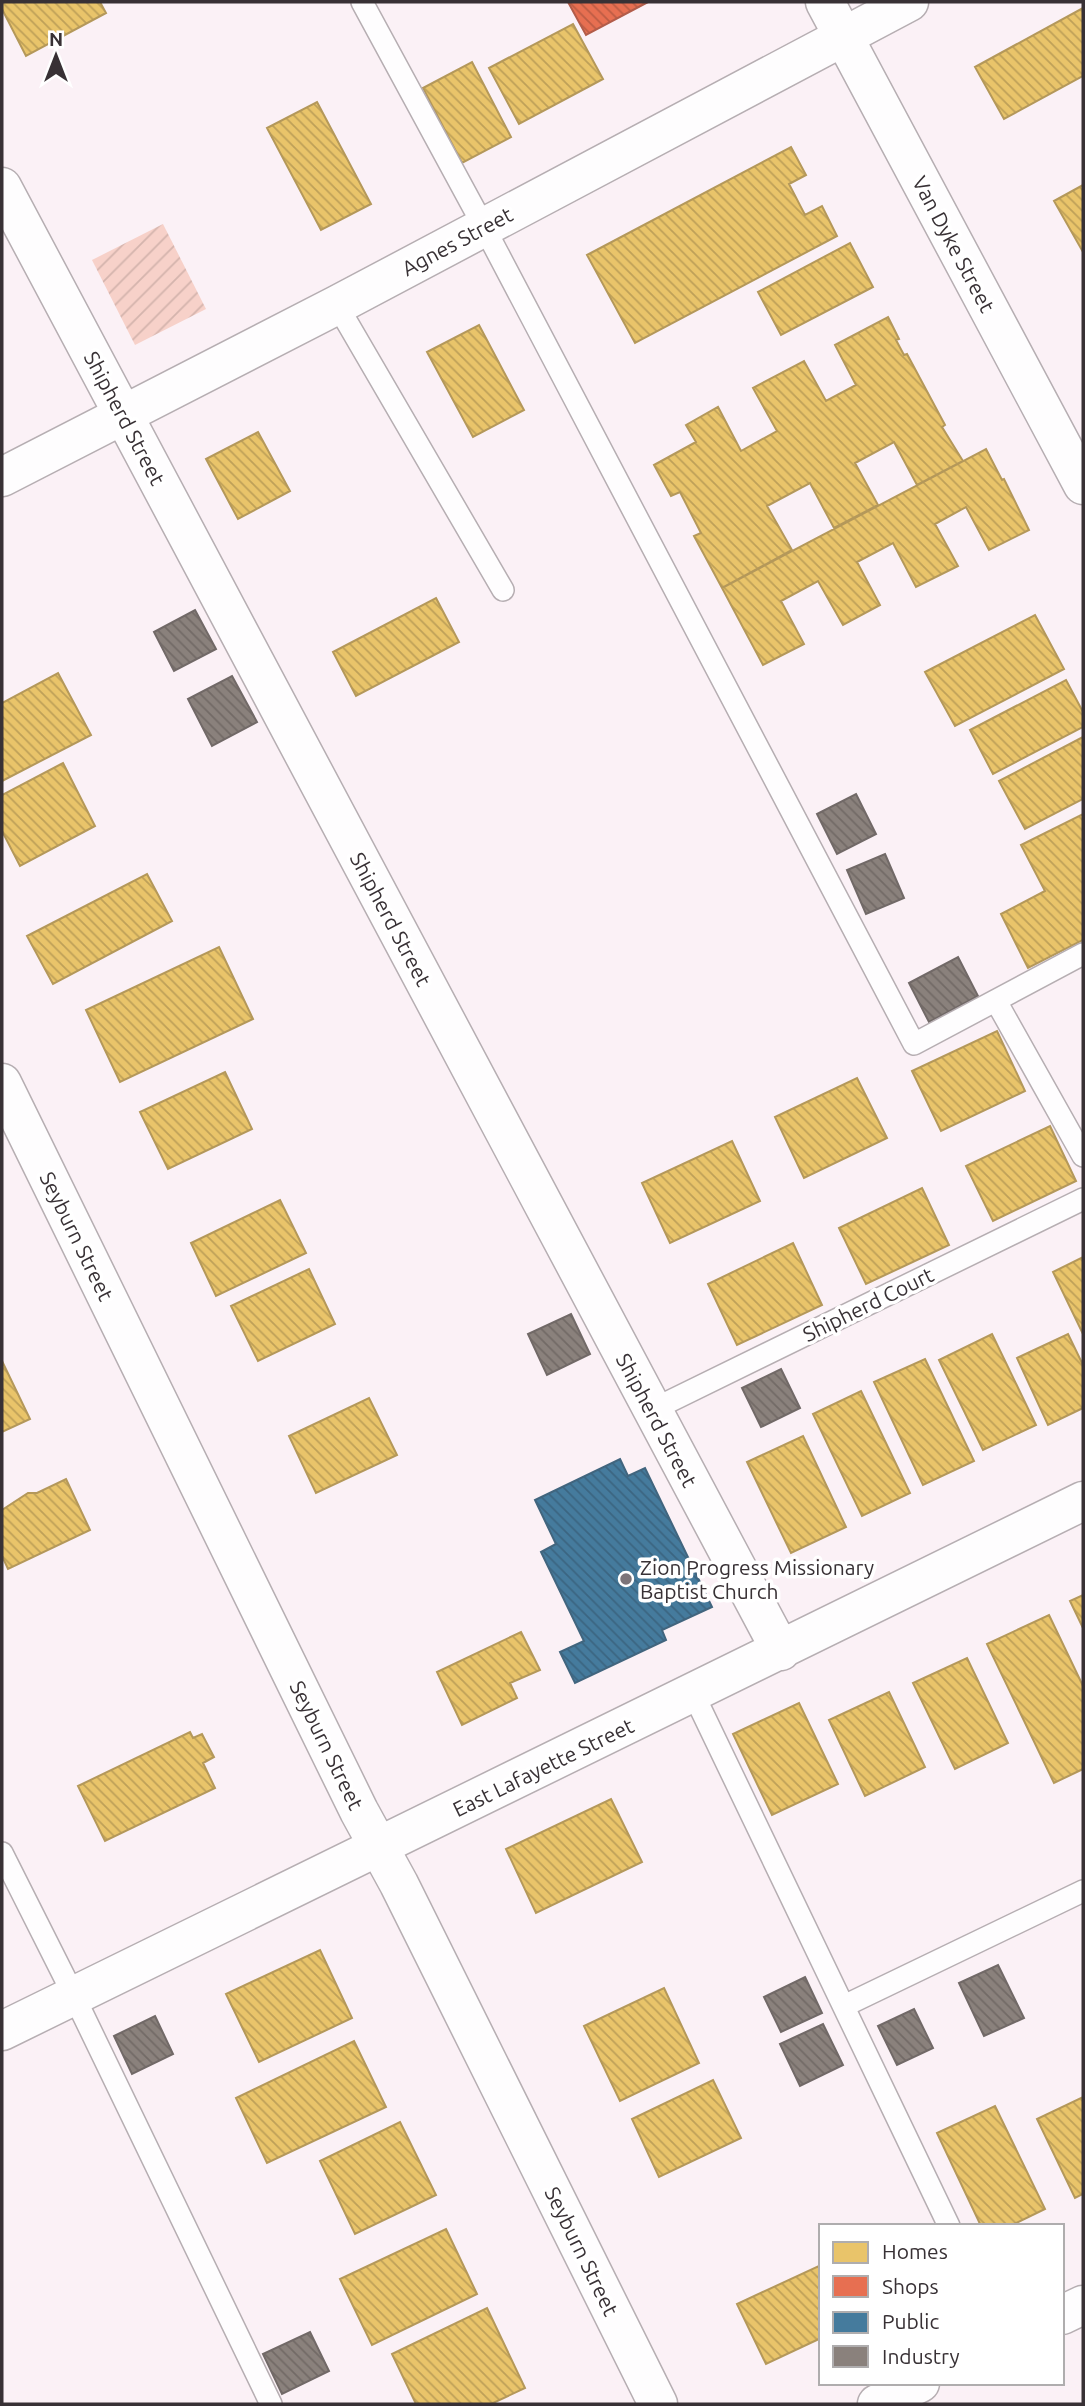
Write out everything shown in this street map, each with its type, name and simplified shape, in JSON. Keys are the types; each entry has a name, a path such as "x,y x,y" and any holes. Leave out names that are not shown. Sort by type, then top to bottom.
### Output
{"street":[{"name":"Van Dyke Street","path":"825,2 1083,485"},
{"name":"Agnes Street","path":"2,477 337,305 909,2"},
{"name":"Shipherd Street","path":"2,187 781,1651"},
{"name":"Seyburn Street","path":"2,1083 359,1811 658,2404"},
{"name":"East Lafayette Street","path":"2,2031 1083,1501"},
{"path":"1064,2314 1083,2305"},
{"path":"877,2404 916,2385"}],"lane":[{"path":"362,2 484,227 915,1044 1083,954"},
{"path":"337,305 503,590"},
{"path":"996,1001 1083,1156"},
{"name":"Shipherd Court","path":"652,1410 1083,1199"},
{"path":"693,1693 948,2224"},
{"path":"2,1853 271,2404"},
{"path":"844,2006 1083,1891"}],"shaded area":[{"path":"163,224 206,309 135,345 92,260"}],"building: Homes":[{"path":"100,2 106,13 26,56 2,9 2,3"},
{"path":"1083,8 1083,76 1004,119 975,67"},
{"path":"573,24 603,79 519,124 489,68"},
{"path":"472,62 511,137 462,163 423,88"},
{"path":"317,102 371,204 321,230 267,128"},
{"path":"791,147 806,175 789,184 805,215 822,206 837,236 635,343 587,255"},
{"path":"1083,185 1083,252 1054,201"},
{"path":"850,243 873,287 781,335 758,292"},
{"path":"888,317 899,339 896,340 904,355 907,354 945,425 942,427 963,461 917,485 894,442 855,463 878,505 834,528 810,483 767,506 792,550 722,588 694,536 701,533 680,492 671,496 654,465 696,442 686,425 718,407 741,451 777,431 753,388 804,361 826,401 856,385 835,345"},
{"path":"479,325 524,410 473,437 427,352"},
{"path":"258,432 290,491 238,519 206,459"},
{"path":"986,449 1029,530 989,550 966,507 935,524 958,566 916,587 893,543 857,562 880,605 843,625 818,581 781,601 804,644 763,665 722,588"},
{"path":"436,598 459,642 356,696 333,652"},
{"path":"1035,615 1064,669 955,726 925,672"},
{"path":"58,673 91,735 2,781 2,703"},
{"path":"1066,680 1083,712 1083,727 993,774 970,730"},
{"path":"1083,737 1083,799 1025,829 999,781"},
{"path":"63,763 95,826 20,866 2,831 2,795"},
{"path":"1083,814 1083,940 1028,968 1001,914 1045,891 1021,845"},
{"path":"147,874 172,921 53,984 27,936"},
{"path":"219,947 253,1019 120,1082 86,1010"},
{"path":"997,1031 1025,1091 941,1131 912,1071"},
{"path":"225,1072 252,1129 168,1169 140,1112"},
{"path":"857,1078 887,1138 804,1178 775,1117"},
{"path":"1050,1126 1076,1181 993,1221 966,1166"},
{"path":"732,1141 760,1201 670,1243 642,1183"},
{"path":"922,1188 949,1245 866,1284 839,1228"},
{"path":"280,1200 306,1253 216,1296 191,1243"},
{"path":"793,1243 822,1305 737,1345 708,1284"},
{"path":"1083,1257 1083,1334 1053,1272"},
{"path":"309,1269 335,1324 258,1361 231,1306"},
{"path":"992,1334 1036,1425 983,1450 939,1360"},
{"path":"1068,1334 1083,1365 1083,1408 1048,1425 1017,1358"},
{"path":"925,1359 974,1461 923,1485 874,1382"},
{"path":"2,1361 30,1419 2,1432"},
{"path":"861,1391 910,1493 862,1516 813,1414"},
{"path":"369,1398 397,1455 316,1493 289,1436"},
{"path":"803,1436 846,1527 791,1553 747,1462"},
{"path":"66,1479 90,1530 8,1569 2,1556 2,1510 28,1493 37,1493"},
{"path":"1083,1595 1083,1628 1070,1601"},
{"path":"1049,1615 1083,1686 1083,1769 1054,1783 987,1644"},
{"path":"521,1632 540,1670 510,1683 517,1698 462,1725 437,1672"},
{"path":"967,1658 1008,1743 955,1769 913,1683"},
{"path":"889,1692 925,1767 865,1796 829,1720"},
{"path":"799,1703 838,1784 772,1815 733,1734"},
{"path":"190,1732 193,1738 202,1734 214,1757 203,1763 215,1788 105,1841 78,1786"},
{"path":"611,1799 642,1862 536,1913 506,1849"},
{"path":"320,1950 352,2018 259,2062 226,1994"},
{"path":"664,1988 699,2063 620,2101 584,2026"},
{"path":"354,2041 386,2107 267,2163 236,2098"},
{"path":"713,2080 741,2138 659,2177 632,2119"},
{"path":"1083,2097 1083,2194 1075,2198 1037,2119"},
{"path":"995,2106 1045,2209 1014,2224 980,2224 937,2133"},
{"path":"400,2122 436,2195 355,2234 320,2161"},
{"path":"446,2229 477,2294 372,2345 340,2279"},
{"path":"819,2266 819,2339 766,2364 737,2304"},
{"path":"487,2308 525,2388 491,2404 416,2404 392,2354"}],"building: Shops":[{"path":"568,2 648,2 586,35"}],"building: Public":[{"name":"Zion Progress Missionary Baptist Church","path":"620,1459 628,1476 645,1468 712,1607 662,1630 666,1640 575,1683 560,1652 584,1641 541,1552 556,1544 535,1500"}],"building: Industry":[{"path":"195,610 216,649 174,671 154,632"},
{"path":"232,676 257,722 212,746 188,699"},
{"path":"856,794 876,834 837,854 817,814"},
{"path":"885,854 904,898 866,914 847,870"},
{"path":"958,957 978,996 929,1022 909,983"},
{"path":"571,1314 590,1354 547,1375 528,1334"},
{"path":"781,1369 800,1408 761,1427 742,1388"},
{"path":"998,1965 1024,2018 984,2036 959,1983"},
{"path":"805,1977 822,2013 781,2032 764,1997"},
{"path":"914,2009 933,2048 897,2065 878,2026"},
{"path":"155,2016 173,2054 132,2074 114,2036"},
{"path":"823,2024 843,2065 800,2086 780,2044"},
{"path":"310,2332 329,2371 282,2394 263,2354"}],"place":[{"name":"Zion Progress Missionary Baptist Church","path":"626,1579"}]}
